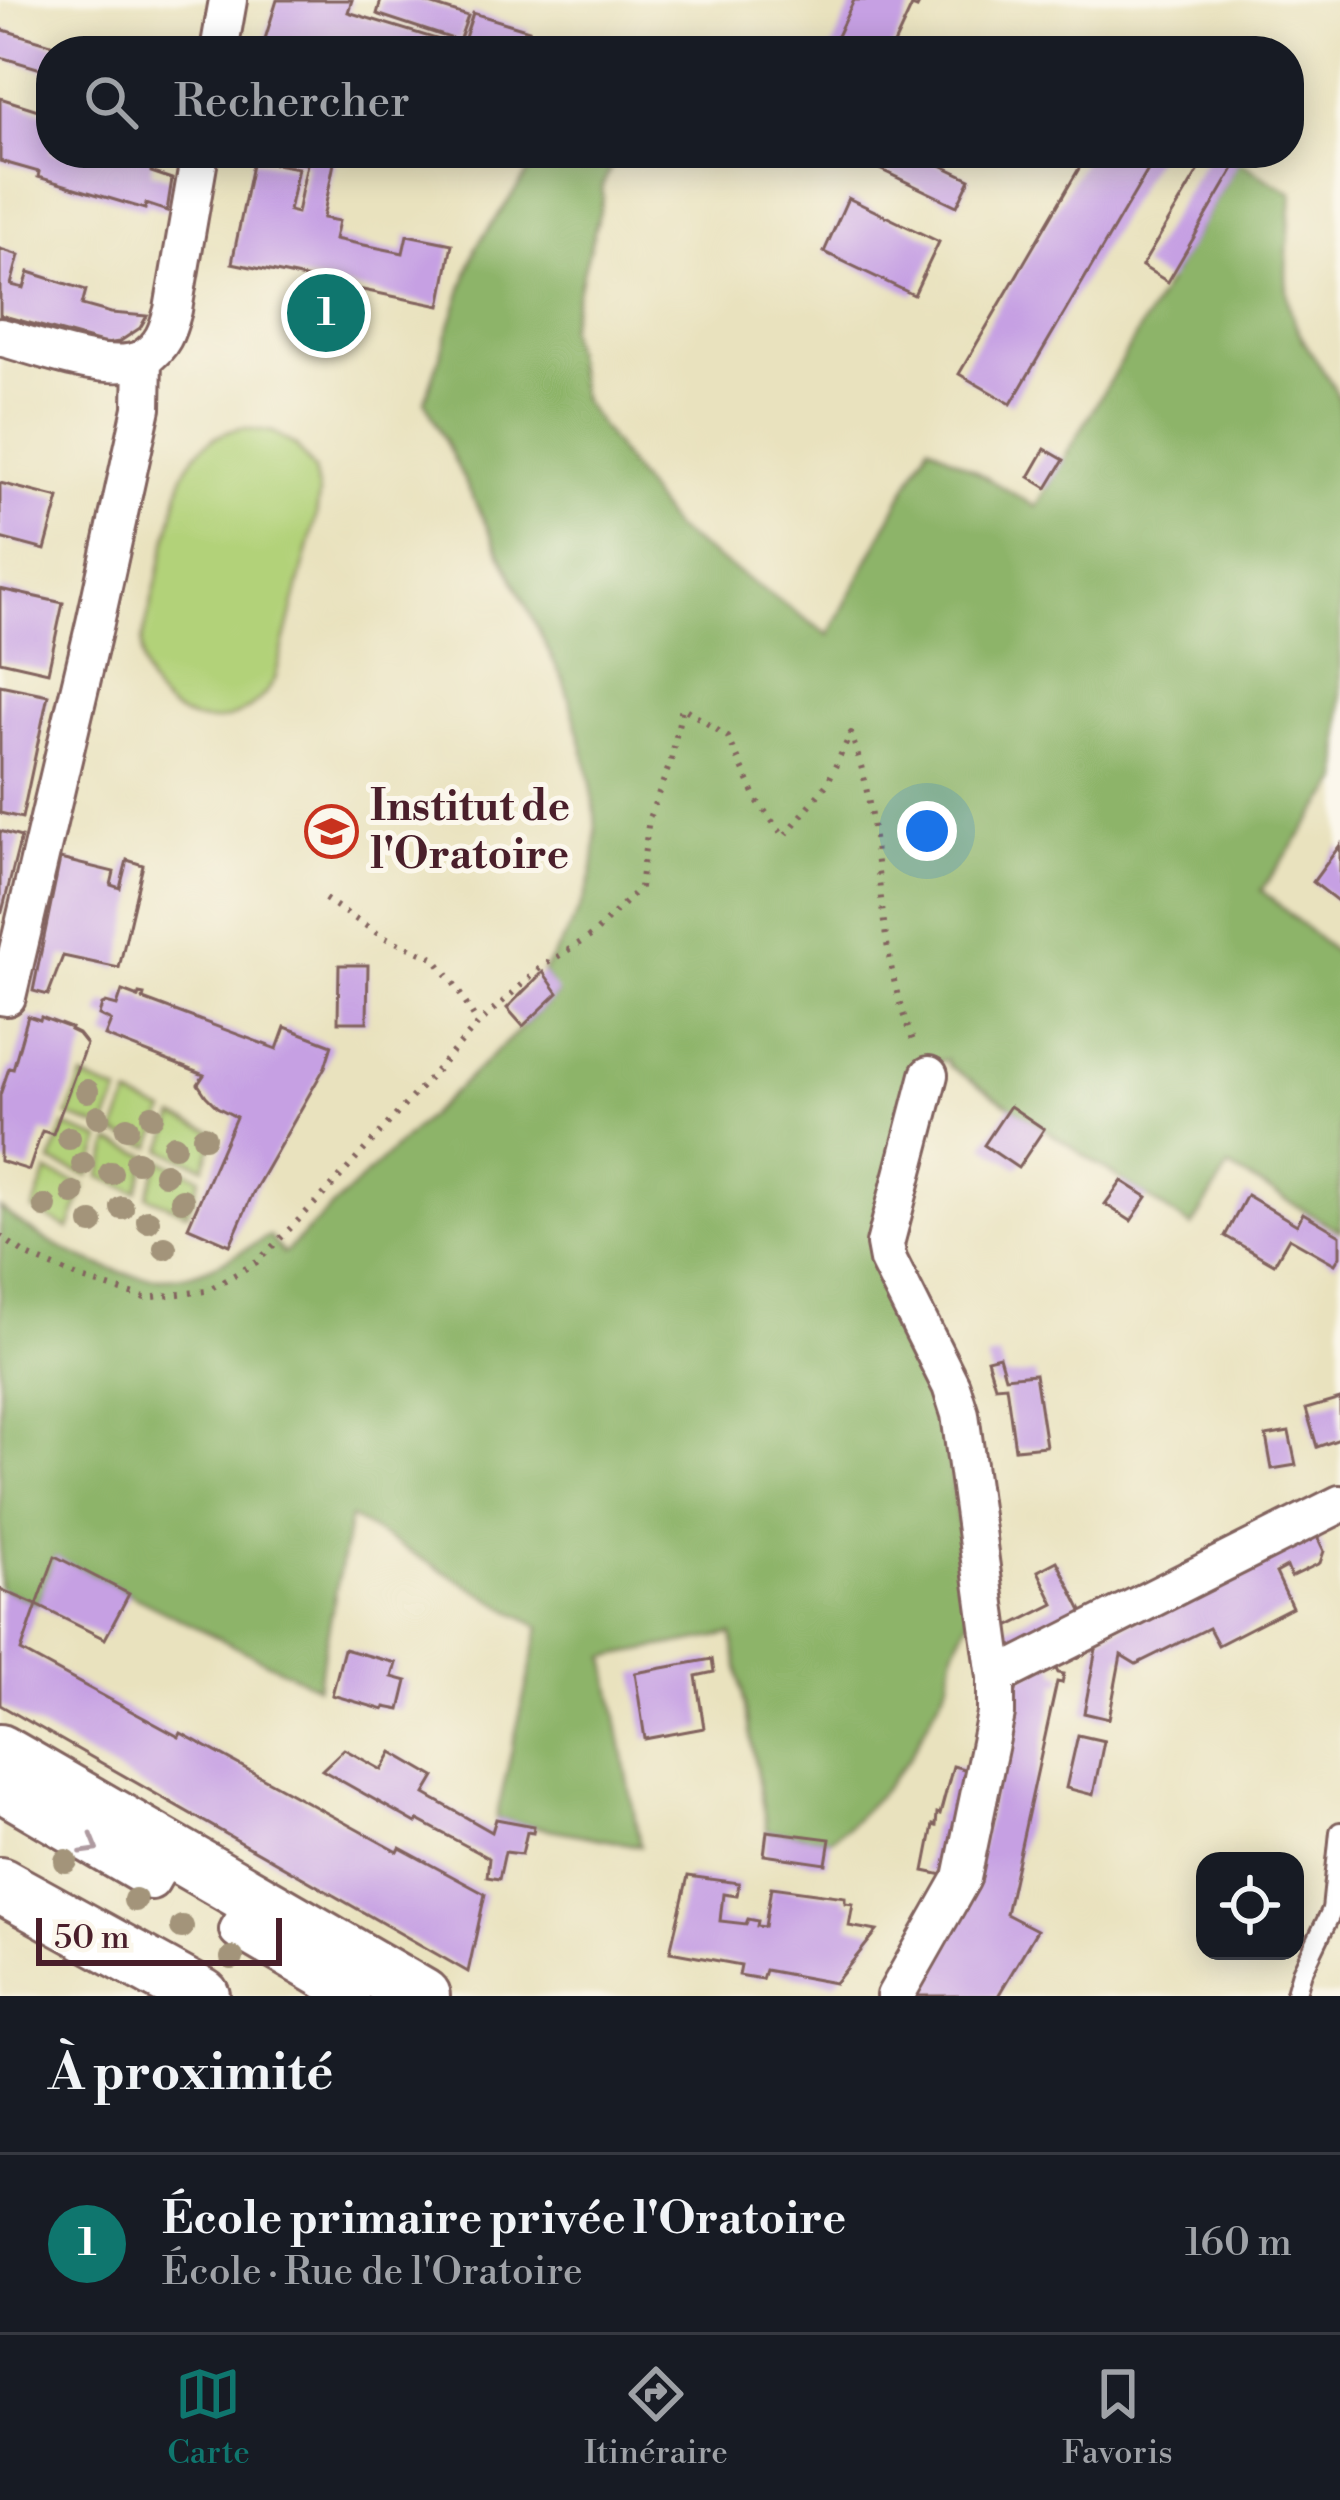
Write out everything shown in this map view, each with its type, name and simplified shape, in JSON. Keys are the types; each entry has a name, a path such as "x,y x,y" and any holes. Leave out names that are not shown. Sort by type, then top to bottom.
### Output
{"main road":[{"path":"0,1752 422,1996"},
{"path":"0,1885 202,1996"}],"street":[{"path":"221,36 228,0"},
{"path":"0,337 108,365 132,364 157,349 167,335 197,168"},
{"path":"4,996 142,408 143,359"},
{"path":"895,1996 962,1878 996,1714 996,1677 960,1414 884,1244 929,1075"},
{"path":"996,1677 1340,1504"},
{"path":"0,1793 151,1881 170,1850"},
{"path":"256,1900 238,1930 351,1996"}],"lane":[{"path":"1295,1996 1336,1905 1340,1832"}],"path":[{"path":"0,1236 26,1254 82,1279 145,1298 206,1292 257,1262 478,1024 541,967 594,934 640,887 649,818 671,761 682,706 728,736 758,802 784,837 827,784 851,733 866,787 884,925 902,1016 929,1075"},
{"path":"325,899 383,937 434,958 478,1024"}],"green space":[{"path":"531,168 611,168 602,186 603,199 568,328 582,400 674,529 829,635 929,444 1036,507 1234,168 1250,168 1292,193 1286,261 1291,311 1340,401 1340,781 1261,890 1340,957 1340,1231 1229,1167 1192,1227 947,1060 918,1065 875,1235 937,1384 972,1612 954,1650 949,1681 909,1758 882,1792 830,1839 767,1831 732,1634 606,1657 640,1846 496,1819 540,1627 350,1517 317,1687 55,1557 37,1605 0,1589 0,1208 39,1236 86,1260 136,1276 194,1273 269,1236 283,1254 557,994 543,972 578,912 592,873 596,825 590,776 564,682 425,401 476,247"},
{"path":"243,428 273,432 296,446 314,470 319,494 316,517 275,679 257,701 236,715 213,721 191,718 154,692 144,669 142,641 183,475 207,443"},
{"path":"82,1078 119,1093 105,1129 68,1116"},
{"path":"129,1097 165,1112 152,1147 115,1134"},
{"path":"175,1117 216,1133 204,1167 163,1150"},
{"path":"64,1126 102,1140 89,1176 51,1162"},
{"path":"111,1142 149,1156 137,1192 100,1177"},
{"path":"160,1160 200,1177 187,1213 147,1196"},
{"path":"47,1172 85,1186 69,1229 33,1210"}],"building":[{"path":"277,0 352,0 348,12 426,36 266,36"},
{"path":"381,0 417,0 468,16 461,36 444,36 377,14"},
{"path":"854,0 921,0 917,8 912,6 898,36 837,36"},
{"path":"473,13 529,30 527,36 466,36"},
{"path":"0,29 36,40 36,68 0,57"},
{"path":"0,98 36,109 36,168 151,168 151,172 172,179 167,211 146,204 145,209 38,177 39,172 0,161"},
{"path":"251,168 298,168 289,211 297,213 306,168 333,168 323,218 339,221 335,239 403,253 407,235 452,244 440,306 232,263"},
{"path":"878,168 947,168 970,179 957,206"},
{"path":"1079,168 1149,168 1011,404 959,374"},
{"path":"1200,168 1234,168 1168,282 1142,266"},
{"path":"848,198 939,242 914,295 824,252"},
{"path":"0,249 19,255 11,285 24,288 29,272 86,290 82,305 147,316 140,328 119,342 106,344 0,315"},
{"path":"1045,449 1064,460 1047,488 1029,477"},
{"path":"0,483 59,498 45,550 0,538"},
{"path":"0,589 63,603 48,672 0,661"},
{"path":"0,685 48,695 22,818 0,813"},
{"path":"0,831 21,837 2,912 0,912"},
{"path":"1340,845 1340,903 1313,882"},
{"path":"60,859 114,872 111,885 120,888 127,860 143,865 119,968 63,956 48,995 33,991"},
{"path":"339,965 368,965 367,1022 338,1022"},
{"path":"543,972 558,993 523,1026 507,1008"},
{"path":"122,991 144,995 143,999 277,1049 285,1027 332,1045 325,1067 253,1193 230,1245 188,1227 236,1117 206,1096 198,1084 204,1075 105,1036 111,1021 99,1015 102,1005 117,1006"},
{"path":"28,1016 71,1028 86,1044 53,1134 42,1131 29,1170 0,1161 0,1095"},
{"path":"1010,1106 1044,1129 1018,1168 984,1145"},
{"path":"1122,1181 1147,1197 1131,1221 1105,1204"},
{"path":"1247,1195 1297,1225 1303,1213 1340,1235 1335,1264 1289,1238 1274,1264 1225,1236"},
{"path":"999,1356 1005,1377 1035,1374 1046,1446 1015,1449 1006,1385 995,1386 987,1359"},
{"path":"1340,1399 1340,1439 1317,1447 1306,1409"},
{"path":"1289,1432 1296,1465 1272,1469 1266,1436"},
{"path":"1316,1534 1324,1551 1320,1563 1291,1577 1287,1567 1276,1573 1292,1607 1218,1645 1209,1628 1136,1664 1121,1655 1109,1719 1084,1713 1098,1638"},
{"path":"55,1556 129,1594 105,1639 37,1605"},
{"path":"1057,1561 1087,1621 1015,1657 1002,1630 1054,1604 1038,1571"},
{"path":"0,1589 37,1605 21,1651 485,1894 468,1972 0,1705"},
{"path":"344,1649 396,1663 392,1677 407,1681 400,1710 332,1695"},
{"path":"712,1659 714,1672 696,1676 704,1728 645,1739 635,1673"},
{"path":"1052,1661 1058,1673 1064,1674 1062,1683 1057,1682 1006,1914 1037,1930 998,1996 912,1996 970,1896 1019,1678"},
{"path":"1078,1735 1104,1741 1093,1795 1066,1788"},
{"path":"344,1749 382,1770 392,1752 435,1777 425,1794 492,1832 496,1819 534,1826 533,1833 527,1832 522,1854 505,1852 499,1879 487,1877 489,1858 322,1770"},
{"path":"953,1766 972,1771 948,1876 924,1871"},
{"path":"767,1831 830,1839 826,1864 764,1855"},
{"path":"688,1876 739,1883 737,1896 723,1894 720,1921 746,1924 748,1919 765,1927 771,1887 845,1897 845,1903 853,1904 849,1926 877,1931 835,1983 765,1970 762,1979 739,1975 741,1965 670,1952"}],"place":[{"name":"École primaire privée l'Oratoire","path":"326,313"},
{"name":"Institut de l'Oratoire","path":"331,831"}]}
